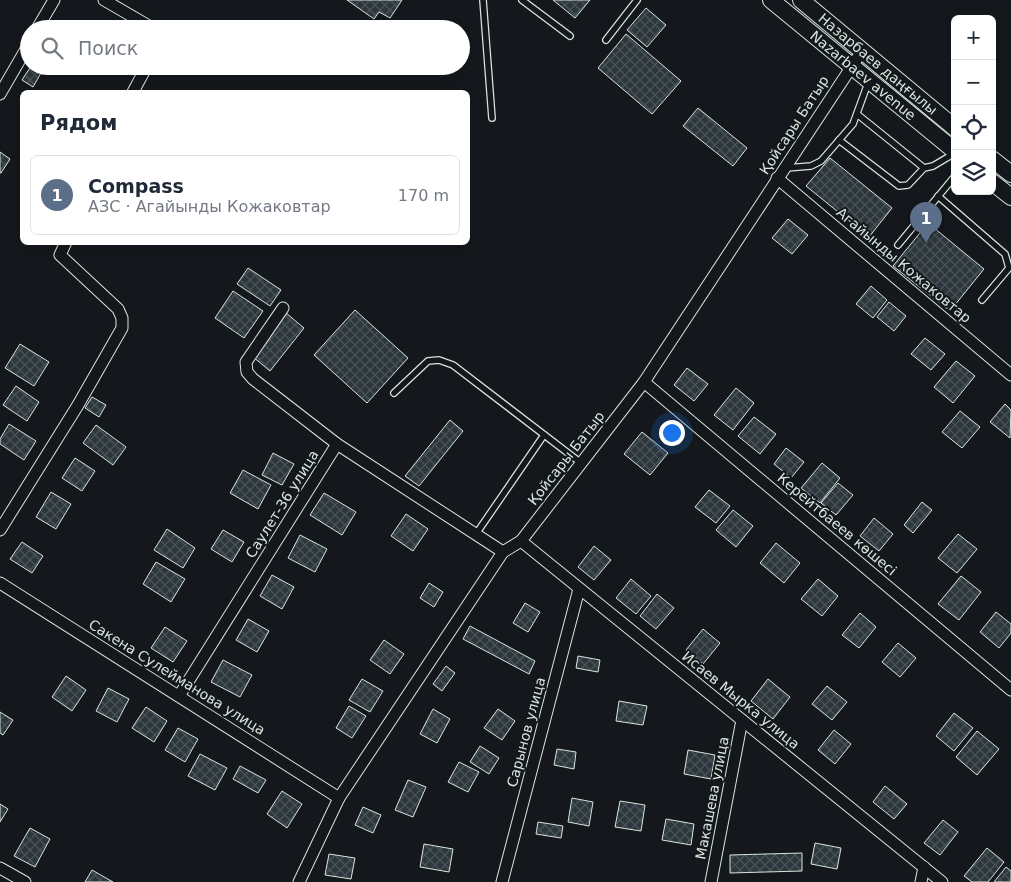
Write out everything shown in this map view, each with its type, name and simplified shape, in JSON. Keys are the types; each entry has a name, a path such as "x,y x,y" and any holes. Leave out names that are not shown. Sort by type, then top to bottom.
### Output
{"main road":[{"name":"Nazarbaev avenue","path":"771,0 953,150"},
{"name":"Назарбаев даңғылы","path":"801,0 951,125"},
{"path":"996,162 1011,174"},
{"path":"996,185 1011,197"}],"street":[{"path":"42,20 54,0"},
{"path":"104,0 138,20"},
{"name":"Қойсары Батыр","path":"299,882 339,798 503,552 521,541 644,382 862,51"},
{"path":"0,94 20,60"},
{"path":"134,90 142,75"},
{"name":"Агайынды Кожаковтар","path":"777,178 1011,375"},
{"path":"0,530 78,406 122,328 122,318 118,309 60,255 65,245"},
{"path":"283,308 246,362 247,372 253,379 337,444"},
{"name":"Керейтбаеев көшесі","path":"644,382 1011,690"},
{"name":"Саулет-36 улица","path":"179,696 337,444 503,552"},
{"name":"Исаев Мырка улица","path":"521,541 942,882"},
{"name":"Сакена Сулейманова улица","path":"0,583 339,798"},
{"name":"Сарынов улица","path":"502,882 579,589"},
{"name":"Макашева улица","path":"711,882 742,720"},
{"path":"921,882 924,867"},
{"path":"0,868 25,882"}],"lane":[{"path":"483,0 492,118"},
{"path":"522,0 570,36"},
{"path":"606,40 637,0"},
{"path":"784,168 811,166 821,161 853,124 869,80"},
{"path":"857,114 924,168"},
{"path":"839,140 899,186 908,185 924,168 933,166 951,155"},
{"path":"898,245 951,181"},
{"path":"938,196 1005,254 1010,268 982,300"},
{"path":"394,393 428,361 439,360 453,365 581,463"},
{"path":"476,534 544,434"}],"building":[{"path":"347,0 402,0 390,18 379,12 374,19"},
{"path":"553,0 590,0 575,18"},
{"path":"646,8 666,25 647,47 627,30"},
{"path":"626,34 681,81 652,114 598,68"},
{"path":"25,75 40,75 33,87 22,80"},
{"path":"698,108 747,148 733,166 683,126"},
{"path":"0,152 10,159 1,173 0,173"},
{"path":"830,158 892,208 869,237 806,186"},
{"path":"788,219 808,235 792,254 772,238"},
{"path":"928,223 984,269 950,311 893,266"},
{"path":"248,268 281,290 270,306 237,284"},
{"path":"871,286 887,300 873,318 856,304"},
{"path":"233,291 263,311 244,338 215,318"},
{"path":"889,302 906,316 894,331 877,317"},
{"path":"355,310 408,358 367,403 314,355"},
{"path":"286,313 304,328 270,371 252,356"},
{"path":"925,338 945,354 931,370 911,354"},
{"path":"20,344 49,362 34,386 5,368"},
{"path":"956,361 975,376 953,403 934,387"},
{"path":"687,368 708,384 694,401 674,385"},
{"path":"16,386 39,402 27,421 3,405"},
{"path":"736,388 754,403 733,430 714,415"},
{"path":"92,397 106,405 99,417 85,408"},
{"path":"1005,404 1011,410 1010,438 990,422"},
{"path":"960,411 980,427 962,448 942,432"},
{"path":"754,417 776,434 760,454 738,436"},
{"path":"450,420 463,431 419,486 405,476"},
{"path":"9,424 36,441 24,460 0,444 0,439"},
{"path":"96,425 126,447 113,465 83,443"},
{"path":"642,432 668,453 650,475 624,454"},
{"path":"786,448 804,462 791,478 774,464"},
{"path":"273,453 294,464 282,485 262,475"},
{"path":"75,458 95,471 82,491 62,478"},
{"path":"822,463 840,478 820,503 801,488"},
{"path":"243,470 271,485 258,509 230,493"},
{"path":"838,483 853,495 836,515 821,503"},
{"path":"709,490 730,506 716,523 695,507"},
{"path":"51,492 71,504 56,529 36,517"},
{"path":"324,493 356,512 342,535 310,515"},
{"path":"922,502 932,510 913,533 904,525"},
{"path":"733,510 753,526 736,547 716,530"},
{"path":"406,514 428,529 413,551 391,536"},
{"path":"874,518 893,534 879,551 860,536"},
{"path":"167,529 195,548 183,568 154,550"},
{"path":"223,530 244,542 232,562 211,549"},
{"path":"958,534 977,549 957,573 938,558"},
{"path":"300,535 327,549 315,572 288,558"},
{"path":"22,542 43,556 32,573 10,559"},
{"path":"776,543 800,563 784,583 760,563"},
{"path":"594,546 611,560 594,580 578,567"},
{"path":"156,562 185,579 171,602 143,584"},
{"path":"272,575 294,587 282,609 260,596"},
{"path":"961,576 981,592 959,620 938,604"},
{"path":"631,579 651,596 636,614 616,598"},
{"path":"818,579 838,596 822,616 801,599"},
{"path":"429,583 443,592 434,607 420,598"},
{"path":"657,594 674,608 656,629 640,616"},
{"path":"525,603 540,612 528,632 513,623"},
{"path":"996,612 1011,624 1011,633 999,648 980,632"},
{"path":"860,613 876,627 859,648 842,635"},
{"path":"248,619 269,631 257,652 236,640"},
{"path":"470,626 535,661 529,674 463,639"},
{"path":"165,627 187,641 173,662 151,648"},
{"path":"703,629 720,643 703,664 686,650"},
{"path":"384,640 404,654 390,674 370,660"},
{"path":"898,643 916,658 900,677 882,662"},
{"path":"578,656 600,660 598,672 576,668"},
{"path":"223,660 252,675 240,697 211,682"},
{"path":"446,666 455,673 442,691 433,684"},
{"path":"66,676 86,690 72,711 52,697"},
{"path":"362,679 383,691 370,712 349,700"},
{"path":"768,679 790,697 773,719 751,701"},
{"path":"827,686 847,702 832,720 812,704"},
{"path":"108,688 129,699 117,722 96,711"},
{"path":"619,701 647,706 643,725 616,721"},
{"path":"349,706 366,716 352,738 336,728"},
{"path":"146,707 167,721 154,742 132,728"},
{"path":"433,709 450,719 437,743 420,734"},
{"path":"498,709 515,721 502,740 484,728"},
{"path":"0,712 13,720 3,735 0,733"},
{"path":"954,713 973,728 954,751 936,736"},
{"path":"178,728 198,739 185,762 165,750"},
{"path":"834,730 851,744 835,764 818,750"},
{"path":"977,731 999,749 977,775 956,757"},
{"path":"480,746 499,758 489,774 470,762"},
{"path":"557,749 576,752 574,769 554,765"},
{"path":"688,750 715,755 711,779 684,774"},
{"path":"200,754 227,768 215,790 188,776"},
{"path":"459,762 479,772 468,792 448,782"},
{"path":"240,766 266,780 258,793 233,779"},
{"path":"408,780 426,787 413,817 395,810"},
{"path":"885,786 907,804 894,819 873,802"},
{"path":"282,791 302,804 287,828 267,814"},
{"path":"572,798 593,802 589,826 568,822"},
{"path":"620,801 645,805 641,831 615,827"},
{"path":"0,804 8,809 0,822"},
{"path":"363,807 381,815 373,833 355,825"},
{"path":"666,819 694,824 691,845 662,840"},
{"path":"943,820 958,832 940,855 924,843"},
{"path":"538,822 563,826 561,838 536,834"},
{"path":"30,828 50,839 35,867 14,856"},
{"path":"815,843 841,848 837,869 811,864"},
{"path":"424,844 453,849 449,872 420,867"},
{"path":"987,848 1004,862 988,882 972,882 964,876"},
{"path":"802,853 802,871 730,873 730,855"},
{"path":"329,854 355,858 351,879 325,875"},
{"path":"1006,867 1011,871 1011,882 994,882"},
{"path":"92,870 113,882 85,882"}],"place":[{"name":"Compass","path":"926,243"}]}
